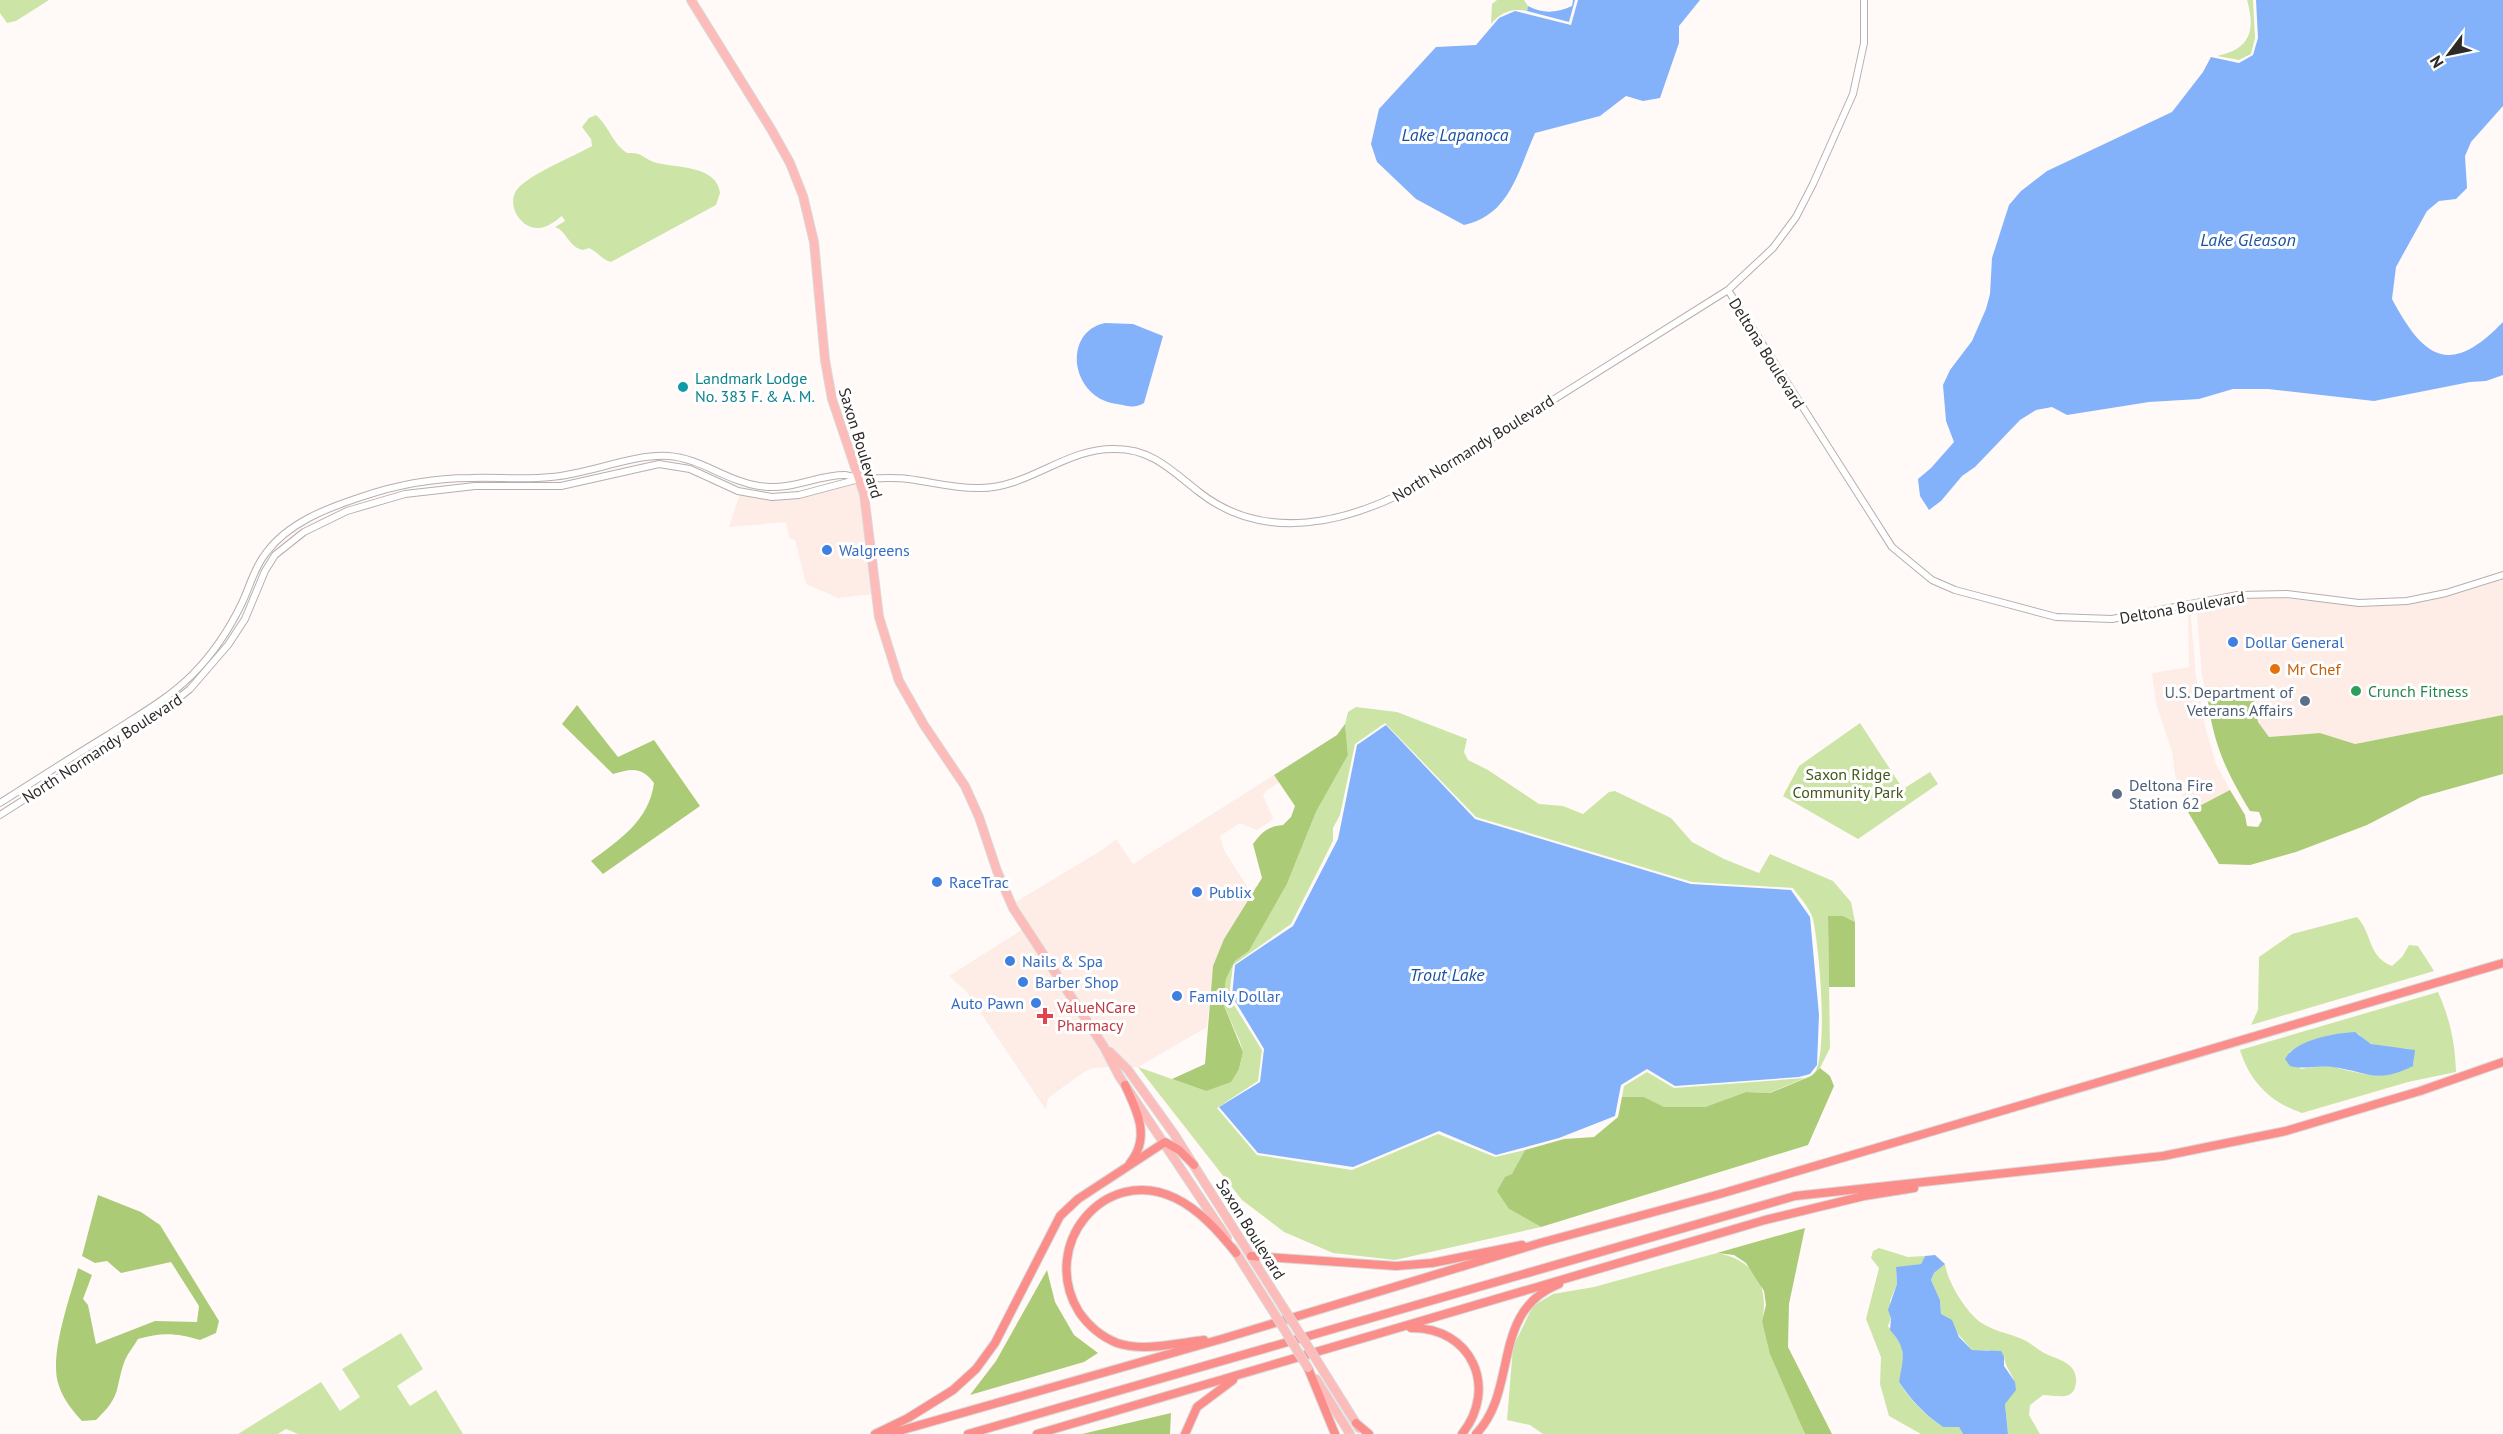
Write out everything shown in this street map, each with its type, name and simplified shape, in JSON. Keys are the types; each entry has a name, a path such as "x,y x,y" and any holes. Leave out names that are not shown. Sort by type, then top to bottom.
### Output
{"highway":[{"path":"888,1434 1225,1338 1540,1244 1720,1194 2503,963"},
{"path":"968,1434 1795,1196 2163,1156 2286,1131 2420,1091 2503,1062"},
{"path":"1125,1085 1142,1130 1138,1150 1126,1167"},
{"path":"875,1434 908,1418 953,1390 976,1369 995,1343 1060,1216 1078,1199 1165,1142 1179,1150 1194,1165"},
{"path":"1185,1434 1190,1419 1204,1400 1231,1381 1262,1370 1765,1220 1864,1196 1980,1177"},
{"path":"1225,1338 1142,1347 1119,1344 1103,1336 1085,1321 1074,1303 1066,1280 1065,1256 1079,1224 1089,1213 1121,1193 1134,1191 1160,1192 1175,1198 1206,1221 1236,1253"},
{"path":"1251,1256 1396,1266 1432,1263 1505,1247 1540,1244"},
{"path":"1476,1434 1496,1406 1514,1327 1525,1309 1552,1287 1592,1271"},
{"path":"1398,1329 1419,1328 1436,1331 1458,1343 1470,1357 1479,1380 1478,1396 1473,1417 1462,1434"},
{"path":"1308,1368 1335,1434"},
{"path":"1036,1434 1189,1388 1262,1370"},
{"path":"1356,1423 1369,1434"}],"main road":[{"name":"Saxon Boulevard","path":"691,0 771,129 803,196 814,242 825,360 832,399 860,478 871,533 879,616 887,650 899,681 924,725 966,786 1009,901 1350,1434"},
{"name":"Saxon Boulevard","path":"1104,1047 1128,1070 1194,1165 1363,1434"}],"street":[{"name":"North Normandy Boulevard","path":"0,803 147,710 189,678 229,628 252,576 273,545 299,524 350,501 387,489 467,477 548,478 599,470 653,456 694,461 728,477 768,487 798,486 846,475 860,478 908,479 979,488 1004,486 1024,481 1089,451 1114,448 1135,450 1156,458 1200,493 1224,508 1248,518 1289,524 1321,522 1361,512 1416,486 1728,290 1773,248 1796,217 1853,94 1864,43 1864,0"},
{"name":"Deltona Boulevard","path":"1728,290 1892,547 1932,580 1955,590 2056,617 2112,619 2238,595 2287,594 2360,603 2407,601 2446,593 2503,574"},
{"name":"North Normandy Boulevard","path":"0,815 161,712 190,689 228,645 245,619 265,571 275,555 304,532 348,512 395,496 425,491 475,486 561,486 658,464 690,469 738,491 772,497 799,495 849,483 860,478"}],"shaded area":[{"path":"858,482 873,594 838,598 806,584 795,540 789,538 786,522 729,527 740,494 782,499"},
{"path":"2503,577 2503,715 2355,744 2320,733 2269,737 2258,722 2250,689 2208,702 2202,675 2196,605 2238,597 2271,597 2359,606 2407,604 2446,596"},
{"path":"2190,606 2196,676 2205,726 2216,764 2230,790 2188,812 2175,775 2172,751 2156,704 2152,673 2189,667 2188,617 2185,608"},
{"path":"1274,775 1280,782 1267,790 1263,796 1273,818 1270,822 1256,830 1240,823 1220,836 1224,850 1248,888 1257,887 1224,939 1213,966 1207,1027 1138,1067 1129,1067 1107,1045 1014,903 1102,850 1116,839 1133,864"},
{"path":"1023,929 1101,1047 1111,1067 1093,1068 1084,1072 1048,1098 1046,1110 966,991 949,976"}],"green space":[{"path":"0,0 49,0 16,21 7,23 0,13"},
{"path":"1497,0 1524,0 1528,6 1527,11 1507,12 1491,24 1492,4"},
{"path":"2247,0 2253,0 2255,38 2251,54 2239,60 2217,56 2237,49 2248,37 2251,21"},
{"path":"596,115 627,153 640,155 657,163 694,169 712,177 720,193 716,205 611,262 589,248 583,250 574,246 563,232 555,227 565,221 562,216 540,228 530,227 524,223 516,212 513,199 519,187 554,165 592,146 591,139 582,127 589,118"},
{"path":"2251,689 2258,722 2269,737 2320,733 2355,744 2503,715 2503,774 2421,797 2367,825 2296,852 2250,865 2219,864 2188,812 2230,790 2245,815 2247,826 2258,827 2262,820 2259,812 2250,811 2228,771 2218,746 2208,702"},
{"path":"577,705 618,757 654,740 700,806 603,874 591,861 622,837 639,819 651,796 654,783 640,771 613,774 562,724"},
{"path":"1356,707 1397,712 1467,739 1464,752 1468,760 1488,770 1539,804 1563,806 1583,814 1609,792 1615,791 1671,818 1692,842 1724,859 1759,873 1770,854 1833,881 1851,902 1855,922 1843,916 1828,916 1830,1048 1820,1068 1814,1074 1819,1062 1822,1023 1818,952 1812,915 1793,888 1692,882 1476,817 1385,723 1355,744 1340,815 1333,828 1333,841 1291,924 1233,965 1249,951 1287,884 1316,812 1348,755 1345,724 1348,712"},
{"name":"Saxon Ridge Community Park","path":"1860,723 1903,789 1930,772 1938,784 1858,839 1783,796 1799,766"},
{"path":"1345,724 1348,755 1316,812 1287,884 1249,951 1235,961 1226,979 1223,1003 1243,1052 1239,1069 1231,1082 1206,1091 1172,1079 1205,1064 1213,966 1224,939 1262,878 1253,844 1265,831 1283,825 1291,817 1295,806 1274,775 1337,735"},
{"path":"1828,916 1843,916 1855,922 1855,987 1829,987"},
{"path":"2357,917 2366,930 2374,951 2384,962 2392,966 2402,957 2409,945 2418,946 2434,971 2251,1025 2258,1010 2259,957 2292,934"},
{"path":"1233,965 1229,997 1262,1050 1258,1081 1217,1108 1257,1155 1352,1170 1438,1134 1495,1157 1525,1150 1512,1175 1509,1209 1541,1227 1395,1260 1333,1253 1284,1232 1242,1200 1138,1067 1206,1091 1239,1069 1243,1052 1223,1003 1226,979"},
{"path":"2438,992 2451,1031 2456,1072 2408,1082 2302,1113 2280,1103 2263,1089 2249,1072 2240,1050","holes":["2338,1034 2359,1034 2376,1045 2410,1049 2414,1063 2395,1073 2385,1075 2365,1074 2330,1066 2301,1069 2289,1052"]},
{"path":"1820,1068 1830,1076 1834,1086 1808,1145 1541,1227 1509,1209 1497,1191 1505,1177 1512,1174 1525,1150 1564,1139 1594,1137 1618,1117 1622,1097 1644,1097 1664,1107 1705,1107 1746,1092 1770,1093 1811,1076"},
{"path":"1647,1072 1674,1088 1805,1078 1769,1093 1746,1092 1705,1107 1663,1107 1644,1097 1622,1097 1624,1086"},
{"path":"98,1195 141,1212 160,1225 219,1321 216,1333 200,1340 169,1334 138,1339 125,1360 114,1398 110,1404 96,1420 82,1421 63,1396 56,1374 61,1327 78,1268 92,1275 83,1299 88,1305 96,1344 155,1321 197,1322 199,1306 171,1262 121,1273 107,1261 95,1263 82,1256"},
{"path":"1805,1228 1789,1304 1788,1347 1832,1434 1805,1434 1770,1354 1762,1321 1766,1305 1764,1291 1746,1263 1734,1255 1717,1253"},
{"path":"1879,1248 1908,1257 1925,1256 1921,1264 1896,1268 1897,1284 1890,1301 1891,1318 1888,1326 1902,1346 1904,1366 1899,1382 1913,1401 1930,1417 1943,1427 1959,1427 1963,1434 1921,1434 1889,1416 1880,1384 1881,1357 1866,1319 1879,1268 1871,1258 1873,1251"},
{"path":"1717,1253 1740,1261 1756,1276 1761,1286 1764,1308 1762,1321 1805,1434 1543,1434 1530,1425 1507,1420 1513,1347 1533,1306 1553,1294 1594,1287"},
{"path":"1945,1264 1958,1296 1980,1322 2025,1341 2067,1363 2074,1371 2076,1383 2072,1393 2064,1396 2043,1395 2030,1405 2029,1415 2040,1434 2008,1434 2005,1404 2014,1390 2014,1381 2004,1355 1987,1350 1972,1350 1941,1314 1940,1300 1931,1280 1934,1273"},
{"path":"1047,1270 1055,1302 1074,1335 1098,1353 1084,1362 970,1395 996,1361"},
{"path":"401,1333 423,1369 397,1386 410,1406 436,1390 463,1434 298,1434 286,1429 278,1434 238,1434 321,1382 340,1411 360,1397 342,1369"},
{"path":"1171,1413 1170,1434 1082,1434"}],"water":[{"path":"1575,0 1569,22 1527,11 1528,6 1550,12 1560,10 1572,6"},
{"name":"Lake Lapanoca","path":"1578,0 1700,0 1679,26 1679,43 1660,98 1643,101 1626,96 1600,116 1535,133 1517,176 1502,202 1480,220 1464,225 1416,199 1377,162 1371,144 1379,109 1436,47 1476,45 1499,18 1515,11 1571,25"},
{"name":"Lake Gleason","path":"2256,0 2503,0 2503,106 2471,142 2465,156 2467,188 2456,199 2439,201 2427,211 2396,267 2392,299 2415,336 2427,347 2440,354 2453,355 2468,350 2503,322 2503,375 2486,381 2470,382 2374,401 2268,389 2233,389 2199,399 2149,402 2067,415 2052,407 2036,410 2020,420 1975,467 1962,476 1941,501 1929,510 1920,496 1918,479 1954,442 1946,421 1943,385 1950,370 1972,341 1986,309 1990,294 1992,258 2009,205 2021,191 2047,171 2172,112 2203,72 2211,57 2239,63 2253,55 2258,38"},
{"path":"1105,323 1133,324 1163,336 1144,403 1140,405 1128,406 1101,399 1089,390 1081,378 1077,365 1082,339 1091,329"},
{"name":"Trout Lake","path":"1386,725 1475,819 1691,884 1791,890 1810,917 1819,1015 1817,1065 1810,1074 1799,1077 1675,1086 1647,1069 1621,1085 1615,1116 1559,1138 1496,1155 1439,1131 1353,1167 1258,1153 1219,1107 1260,1082 1264,1049 1232,996 1235,965 1293,926 1338,839 1357,745"},
{"path":"2355,1032 2371,1044 2415,1050 2413,1066 2400,1072 2380,1076 2332,1067 2295,1067 2290,1066 2285,1059 2290,1052 2306,1042"},
{"path":"1935,1255 1945,1264 1934,1273 1931,1280 1940,1300 1941,1314 1952,1320 1959,1337 1972,1350 2001,1351 2004,1356 2004,1366 2015,1382 2016,1390 2005,1404 2008,1434 1963,1434 1959,1427 1943,1427 1919,1407 1899,1382 1903,1355 1900,1343 1890,1330 1891,1318 1888,1310 1897,1284 1896,1267 1921,1264 1925,1256"}],"place":[{"name":"Landmark Lodge No. 383 F. & A. M.","path":"683,387"},
{"name":"Walgreens","path":"827,550"},
{"name":"Dollar General","path":"2233,642"},
{"name":"Mr Chef","path":"2275,669"},
{"name":"Crunch Fitness","path":"2356,691"},
{"name":"U.S. Department of Veterans Affairs","path":"2305,701"},
{"name":"Deltona Fire Station 62","path":"2117,794"},
{"name":"RaceTrac","path":"937,882"},
{"name":"Publix","path":"1197,892"},
{"name":"Nails & Spa","path":"1010,961"},
{"name":"Barber Shop","path":"1023,982"},
{"name":"Family Dollar","path":"1177,996"},
{"name":"Auto Pawn","path":"1036,1003"},
{"name":"ValueNCare Pharmacy","path":"1045,1016"}]}
